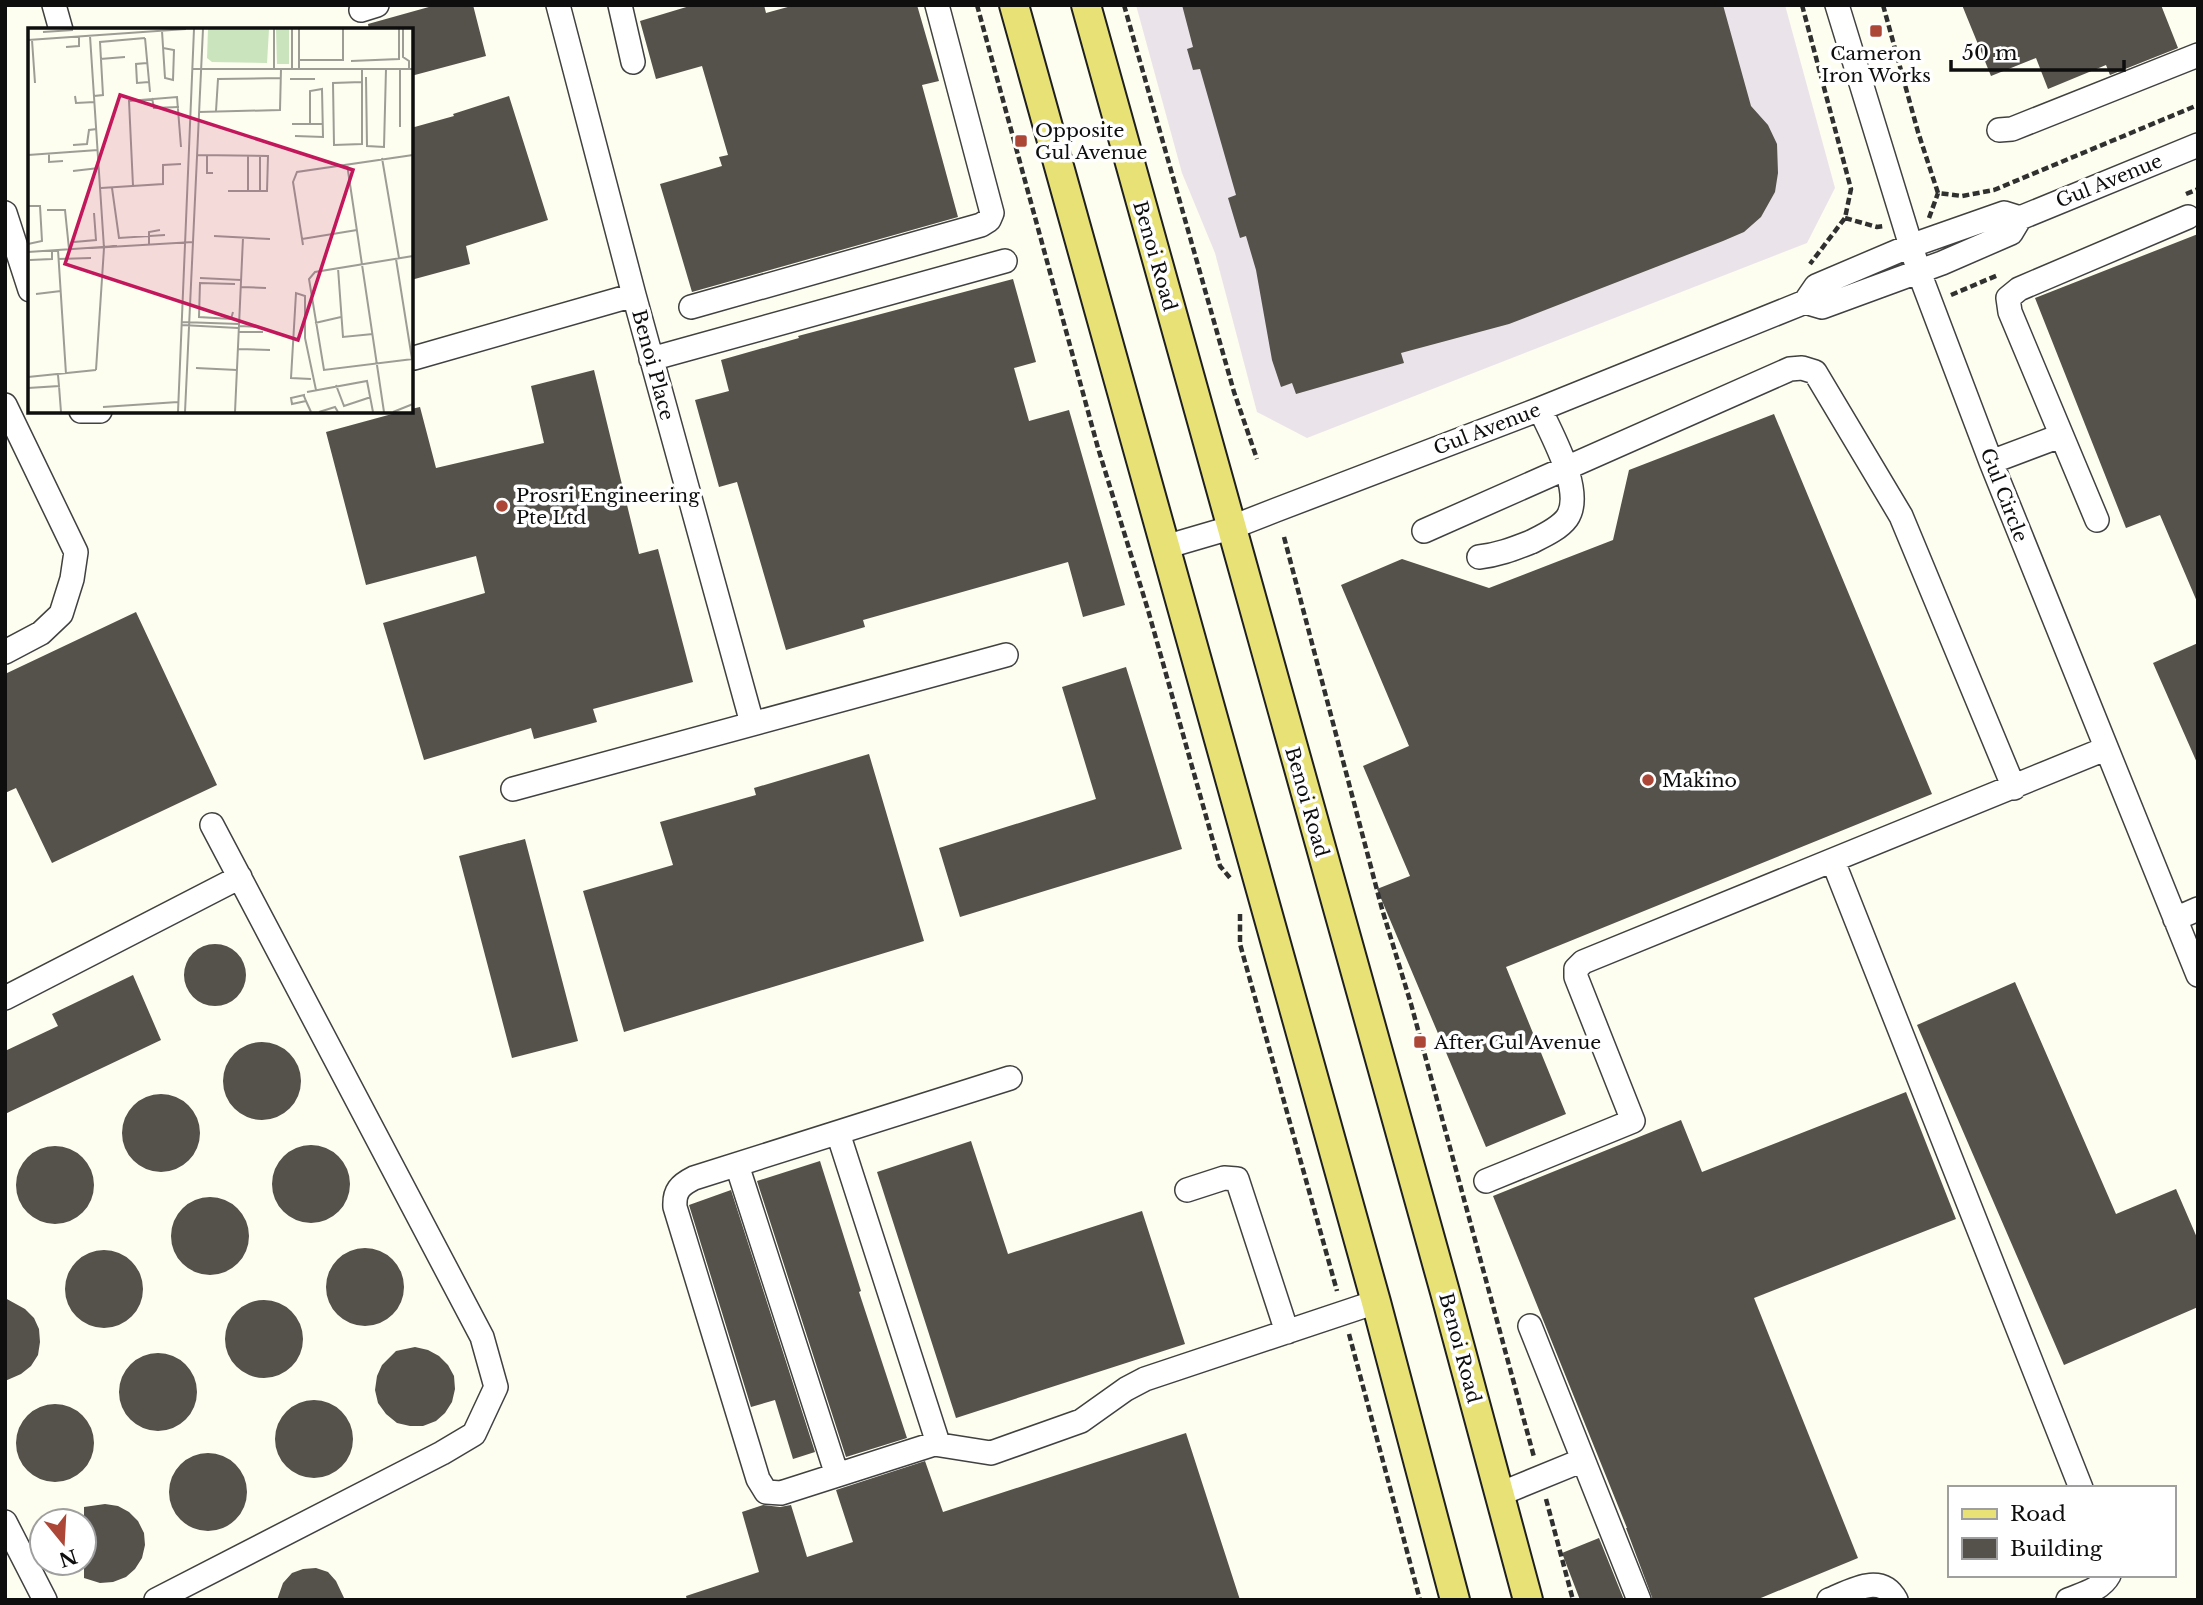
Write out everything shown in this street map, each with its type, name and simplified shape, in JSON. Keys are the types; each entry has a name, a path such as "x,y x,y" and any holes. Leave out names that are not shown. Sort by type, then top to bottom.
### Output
{"main road":[{"path":"1014,5 1376,1302 1455,1600"},
{"name":"Benoi Road","path":"1086,5 1528,1600"}],"street":[{"path":"54,5 60,28"},
{"name":"Benoi Place","path":"558,5 651,359 752,723"},
{"path":"620,5 633,62"},
{"path":"691,307 981,225 989,220 992,213 937,5"},
{"name":"Gul Circle","path":"1837,5 1919,272 1990,462 2198,975"},
{"path":"1999,130 2012,129 2198,55"},
{"name":"Gul Avenue","path":"1805,302 1822,307 1919,272 2011,233 2020,218 2198,145"},
{"path":"5,213 28,284"},
{"name":"Gul Avenue","path":"1165,547 1230,528 1540,409 1805,302 1816,286 1910,246 2004,213 2020,218"},
{"path":"2096,520 2010,312 2008,298 2019,289 2188,217"},
{"path":"651,359 1004,261"},
{"path":"414,358 634,295"},
{"path":"1424,531 1790,369 1802,368 1815,372 1901,516 2014,788"},
{"path":"5,405 76,552 72,579 61,614 41,633 5,652"},
{"path":"1479,557 1500,554 1548,534 1567,518 1570,511 1572,489 1566,468 1540,409"},
{"path":"1990,462 2060,436"},
{"path":"513,789 1006,655"},
{"path":"1486,1181 1633,1121 1579,985 1576,969 1583,962 2105,749"},
{"path":"156,1600 474,1434 496,1387 482,1337 212,825"},
{"path":"1833,862 2080,1486"},
{"path":"5,998 240,877"},
{"path":"2175,919 2198,909"},
{"path":"1010,1078 683,1183 677,1190 675,1207 758,1479 766,1492 775,1494 938,1443 978,1453 991,1453 1081,1421 1145,1378 1376,1302"},
{"path":"838,1133 938,1443"},
{"path":"737,1165 837,1475"},
{"path":"1187,1190 1224,1178 1237,1179 1287,1332"},
{"path":"1530,1326 1640,1600"},
{"path":"1500,1494 1583,1460"},
{"path":"5,1522 44,1600"},
{"path":"2068,1600 2104,1583 2108,1577"},
{"path":"1829,1600 1866,1585 1877,1584 1891,1592 1896,1600"}],"path":[{"path":"978,5 1114,504 1148,610 1220,866 1233,882"},
{"path":"1124,5 1234,392 1257,459"},
{"path":"1802,5 1851,189 1845,218 1798,282 1805,302"},
{"path":"1284,537 1382,909 1573,1600"},
{"path":"1240,912 1240,944 1420,1600"}],"shaded area":[{"path":"1136,5 1785,5 1835,188 1807,243 1307,438 1257,412 1215,253 1182,173"}],"building":[{"path":"436,5 473,5 486,56 413,75 413,28 369,28 368,24"},
{"path":"693,5 764,5 766,13 795,5 917,5 939,81 922,85 958,217 692,292 660,184 722,166 719,157 728,155 702,66 656,79 640,21"},
{"path":"1182,5 1723,5 1751,106 1768,125 1777,144 1778,173 1775,192 1761,217 1744,232 1723,241 1509,324 1401,353 1404,363 1296,394 1292,383 1281,387 1272,360 1256,270 1246,236 1240,238 1228,198 1236,195 1200,69 1193,70 1187,49 1193,47"},
{"path":"1962,5 2161,5 2178,48 2110,75 2106,65 2048,89 2036,58 1991,76"},
{"path":"509,96 548,220 466,246 470,264 413,279 413,127 454,116 453,114"},
{"path":"2198,234 2198,604 2160,515 2126,528 2035,298"},
{"path":"1013,279 1036,362 1014,368 1029,421 1069,410 1125,605 1083,617 1068,562 863,620 865,627 786,650 737,482 719,487 695,400 729,391 721,360 799,338 798,336"},
{"path":"594,370 639,554 658,549 693,682 593,709 597,722 534,739 531,728 424,760 383,623 485,593 476,556 366,585 326,432 396,413 413,413 413,409 420,407 436,468 544,443 531,386"},
{"name":"Makino","path":"1774,414 1932,794 1506,967 1566,1114 1486,1147 1377,889 1410,876 1363,766 1409,746 1341,585 1402,559 1489,588 1613,540 1629,470"},
{"path":"136,612 217,785 52,863 16,788 5,793 5,674"},
{"path":"2198,643 2198,765 2153,663"},
{"path":"1126,667 1182,849 960,917 939,848 1096,799 1062,687"},
{"path":"869,754 924,941 624,1032 583,891 673,865 660,822 756,795 754,788"},
{"path":"525,839 578,1041 512,1058 459,856"},
{"path":"215,944 237,953 246,975 237,997 215,1006 193,997 184,975 193,953"},
{"path":"133,975 161,1040 5,1114 5,1051 58,1026 52,1014"},
{"path":"2015,982 2116,1214 2176,1189 2198,1240 2198,1307 2064,1365 1917,1025"},
{"path":"254,1042 270,1042 284,1048 295,1059 301,1073 301,1089 295,1103 284,1114 270,1120 254,1120 240,1114 229,1103 223,1089 223,1073 229,1059 240,1048"},
{"path":"1906,1092 1956,1219 1754,1298 1858,1558 1756,1600 1653,1600 1627,1528 1493,1196 1681,1120 1702,1172"},
{"path":"153,1094 169,1094 183,1100 194,1111 200,1125 200,1141 194,1155 183,1166 169,1172 153,1172 139,1166 128,1155 122,1141 122,1125 128,1111 139,1100"},
{"path":"971,1141 1008,1254 1142,1211 1185,1344 956,1418 877,1172"},
{"path":"303,1145 319,1145 333,1151 344,1162 350,1176 350,1192 344,1206 333,1217 319,1223 303,1223 289,1217 278,1206 272,1192 272,1176 278,1162 289,1151"},
{"path":"47,1146 63,1146 77,1152 88,1163 94,1177 94,1193 88,1207 77,1218 63,1224 47,1224 33,1218 22,1207 16,1193 16,1177 22,1163 33,1152"},
{"path":"820,1161 907,1438 846,1457 757,1181"},
{"path":"731,1190 815,1452 793,1459 775,1400 751,1407 689,1205"},
{"path":"202,1197 218,1197 232,1203 243,1214 249,1228 249,1244 243,1258 232,1269 218,1275 202,1275 188,1269 177,1258 171,1244 171,1228 177,1214 188,1203"},
{"path":"357,1248 373,1248 387,1254 398,1265 404,1279 404,1295 398,1309 387,1320 373,1326 357,1326 343,1320 332,1309 326,1295 326,1279 332,1265 343,1254"},
{"path":"96,1250 112,1250 126,1256 137,1267 143,1281 143,1297 137,1311 126,1322 112,1328 96,1328 82,1322 71,1311 65,1297 65,1281 71,1267 82,1256"},
{"path":"5,1298 25,1309 34,1318 39,1329 40,1342 38,1355 31,1366 5,1381"},
{"path":"256,1300 272,1300 286,1306 297,1317 303,1331 303,1347 297,1361 286,1372 272,1378 256,1378 242,1372 231,1361 225,1347 225,1331 231,1317 242,1306"},
{"path":"415,1347 439,1356 454,1376 452,1402 436,1421 423,1426 397,1423 378,1403 375,1390 382,1365 396,1351"},
{"path":"150,1353 166,1353 180,1359 191,1370 197,1384 197,1400 191,1414 180,1425 166,1431 150,1431 136,1425 125,1414 119,1400 119,1384 125,1370 136,1359"},
{"path":"306,1400 322,1400 336,1406 347,1417 353,1431 353,1447 347,1461 336,1472 322,1478 306,1478 292,1472 281,1461 275,1447 275,1431 281,1417 292,1406"},
{"path":"47,1404 63,1404 77,1410 88,1421 94,1435 94,1451 88,1465 77,1476 63,1482 47,1482 33,1476 22,1465 16,1451 16,1435 22,1421 33,1410"},
{"path":"1186,1433 1240,1600 687,1600 686,1596 759,1572 742,1512 763,1505 791,1505 807,1557 853,1542 836,1490 925,1461 943,1512"},
{"path":"200,1453 216,1453 230,1459 241,1470 247,1484 247,1500 241,1514 230,1525 216,1531 200,1531 186,1525 175,1514 169,1500 169,1484 175,1470 186,1459"},
{"path":"105,1504 118,1506 138,1521 144,1533 145,1545 142,1558 126,1577 100,1583 84,1578 98,1577 98,1507 84,1507"},
{"path":"1599,1538 1624,1600 1580,1600 1562,1553"},
{"path":"316,1568 328,1572 336,1581 345,1600 277,1600 283,1583 292,1573"}],"place":[{"name":"Cameron Iron Works","path":"1876,31"},
{"name":"Opposite Gul Avenue","path":"1021,141"},
{"name":"Prosri Engineering Pte Ltd","path":"502,506"},
{"name":"Makino","path":"1648,780"},
{"name":"After Gul Avenue","path":"1420,1042"}]}
